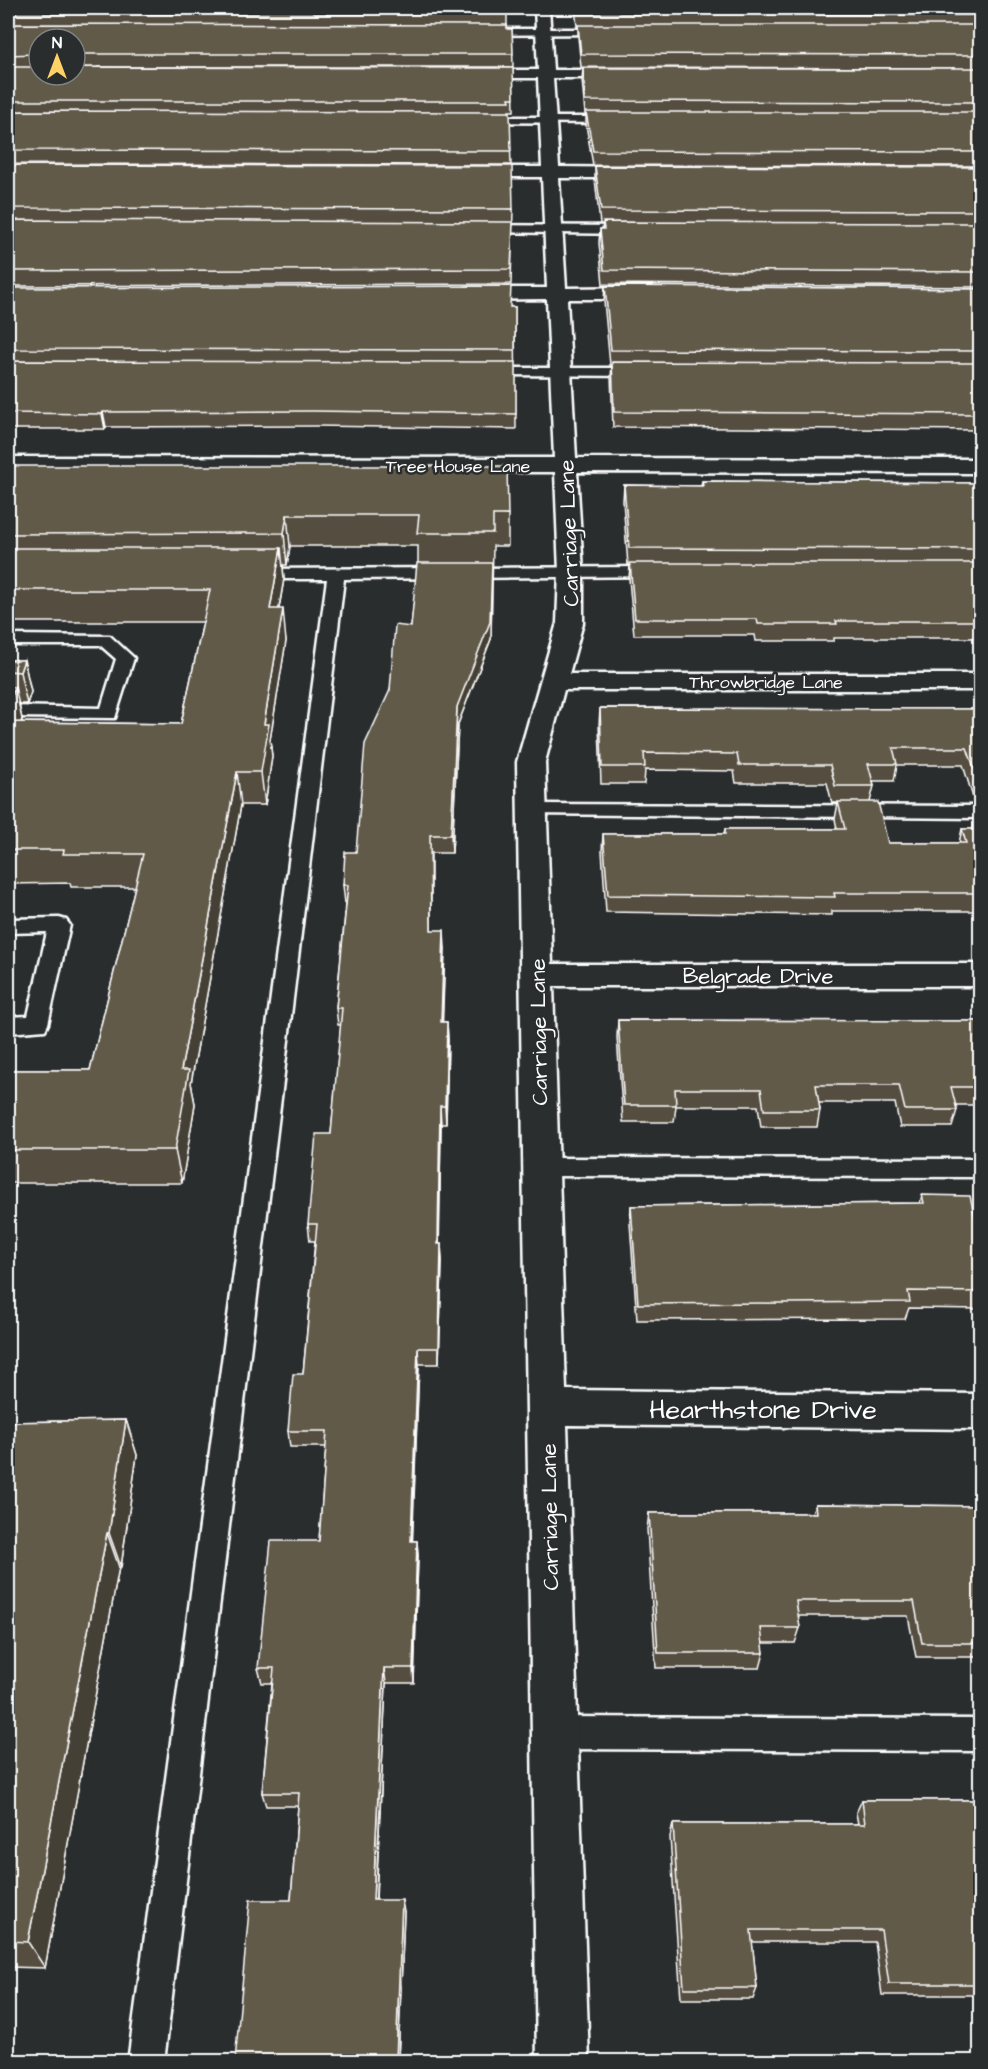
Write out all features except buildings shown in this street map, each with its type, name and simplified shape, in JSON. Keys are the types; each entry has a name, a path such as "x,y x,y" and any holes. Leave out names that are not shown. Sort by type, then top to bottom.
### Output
{"street":[{"name":"Carriage Lane","path":"542,20 571,572 570,623 531,762 562,2061"},
{"path":"451,74 639,74"},
{"path":"444,172 658,173"},
{"path":"451,294 663,293"},
{"name":"Tree House Lane","path":"8,464 981,466"},
{"name":"Throwbridge Lane","path":"552,682 981,682"},
{"name":"Belgrade Drive","path":"536,975 981,975"},
{"name":"Hearthstone Drive","path":"546,1407 981,1411"}],"lane":[{"path":"472,32 542,20 614,32"},
{"path":"465,120 630,120"},
{"path":"470,229 648,230"},
{"path":"478,372 657,372"},
{"path":"231,574 676,572"},
{"path":"146,2061 336,574"},
{"path":"8,640 104,640 125,658 108,714 8,712"},
{"path":"532,810 981,812"},
{"path":"8,926 59,925 37,1024 8,1025"},
{"path":"540,1167 981,1168"},
{"path":"554,1733 981,1735"}]}
